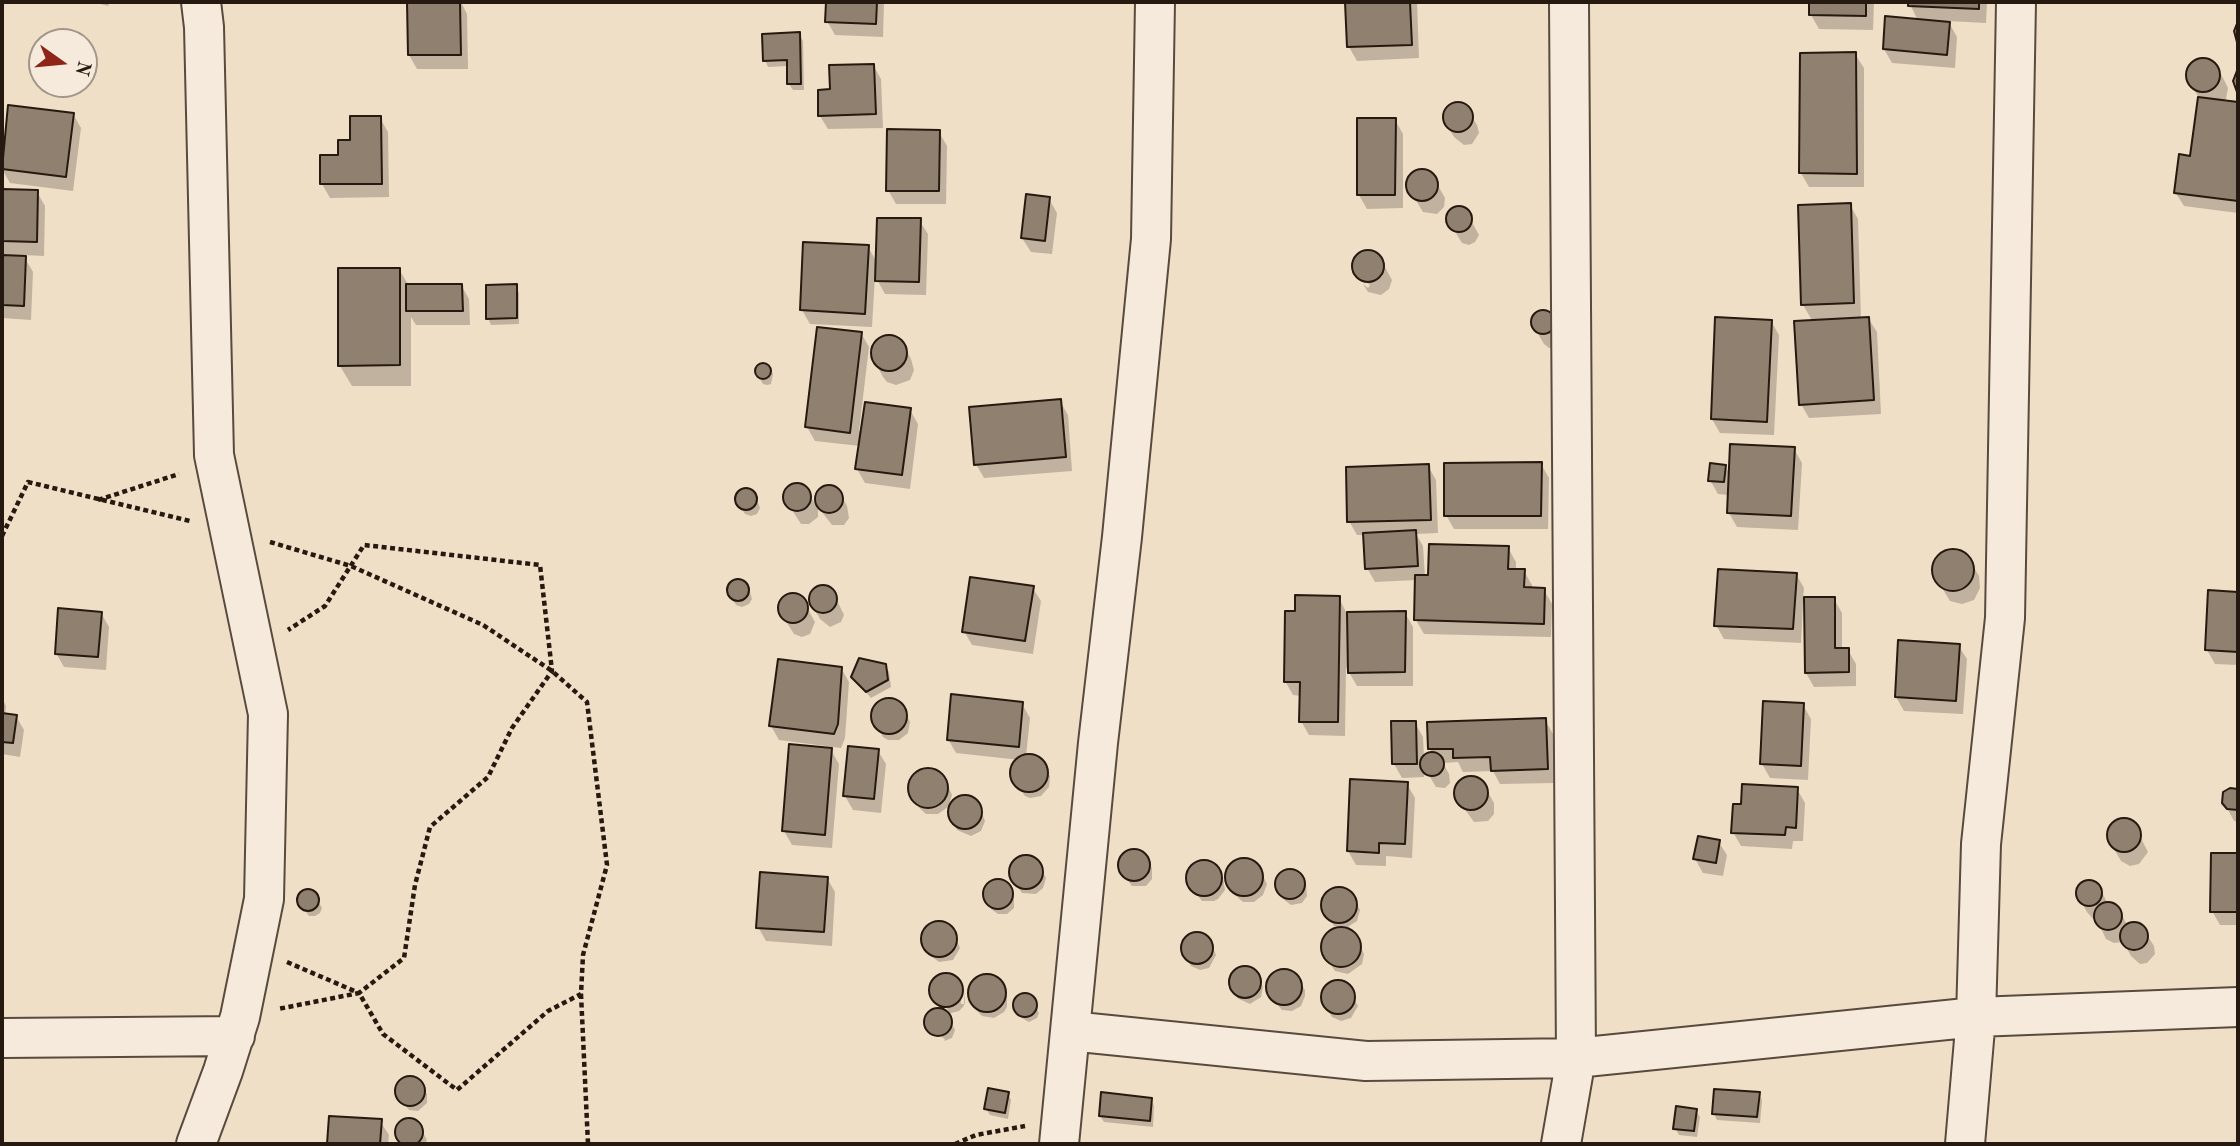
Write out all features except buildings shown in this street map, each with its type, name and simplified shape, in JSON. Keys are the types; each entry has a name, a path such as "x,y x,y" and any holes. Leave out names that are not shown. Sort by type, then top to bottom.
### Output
{"street":[{"path":"196,1144 238,1026 264,899 268,714 216,462 204,27 201,2"},
{"path":"1060,1131 1151,239 1155,2"},
{"path":"1562,1144 1576,1058 1569,2"},
{"path":"1965,1144 1976,1017 1981,844 2005,618 2016,2"},
{"path":"1070,1031 1366,1061 1576,1058 1976,1017 2238,1007"},
{"path":"2,1038 238,1026"}],"path":[{"path":"97,500 216,462"},
{"path":"2,536 28,482 230,530 351,566 483,625 552,671 587,702 607,865 583,955 581,994 588,1144"},
{"path":"238,1026 359,993 404,958 415,885 430,827 488,777 512,727 552,671 540,565 364,545 325,606 255,651"},
{"path":"254,948 359,993 383,1034 457,1090 548,1011 581,994"},
{"path":"955,1144 976,1135 1060,1131"}]}
